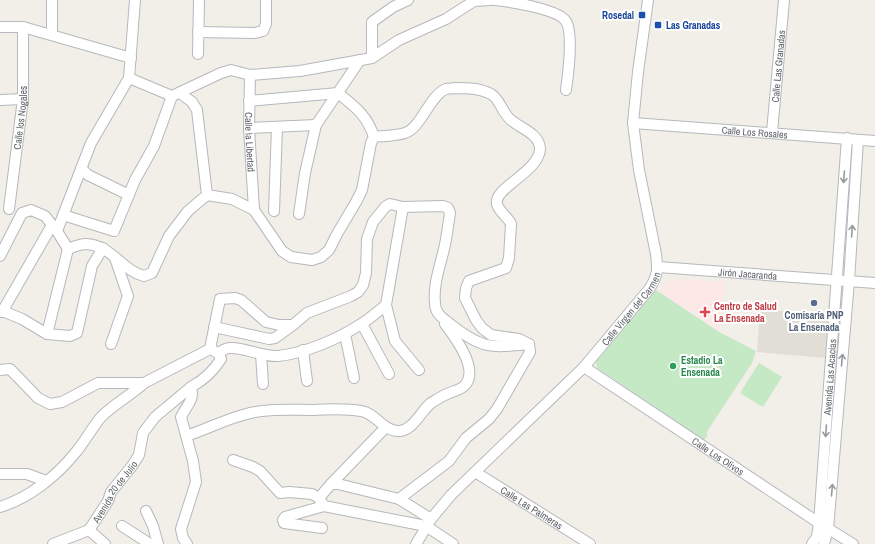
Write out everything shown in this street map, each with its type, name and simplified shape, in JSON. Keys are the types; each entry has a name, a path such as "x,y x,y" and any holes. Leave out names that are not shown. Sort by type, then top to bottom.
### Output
{"street":[{"path":"52,0 52,35"},
{"path":"103,248 92,266 77,333 70,336 47,334 22,319 1,311 63,215 91,144 129,78 135,0"},
{"path":"198,54 199,0"},
{"path":"198,32 255,33 263,31 266,24 266,0"},
{"path":"372,58 372,22 393,4 408,0"},
{"path":"63,215 114,231 135,180 154,146 176,94 221,73 231,70 250,75 300,71 372,58 399,40 446,19 473,0 490,0"},
{"path":"494,0 512,2 536,8 565,19 568,25 570,49 566,90"},
{"name":"Calle Virgen del Carmen","path":"416,544 429,523 451,496 584,367 650,288 657,276 658,267 639,170 633,122 648,0"},
{"name":"Calle Las Granadas","path":"772,132 784,0"},
{"path":"0,27 23,27 131,58"},
{"name":"Calle los Nogales","path":"5,207 23,99 23,27"},
{"path":"299,214 316,125 360,60"},
{"name":"Calle la Libertad","path":"250,75 249,128 254,210"},
{"path":"129,78 176,94 192,102 197,110 207,195"},
{"path":"374,137 405,133 416,124 436,98 446,89 472,88 492,94 498,101 506,116 537,139 540,148 538,157 533,165 500,193 497,198 496,203 511,224 509,258 506,268 469,281 466,288 465,298 476,320 482,328 492,335 519,339 529,344"},
{"path":"68,249 85,244 103,248 136,274 144,276 152,273 169,236 188,210 207,195 232,199 254,210 282,251 291,257 312,260 321,257 328,250 362,190 371,143 374,137 370,126 362,113 338,93 249,101"},
{"path":"0,100 23,99"},
{"name":"Calle Los Rosales","path":"633,122 875,141"},
{"path":"249,128 316,125"},
{"path":"274,211 277,127"},
{"name":"Avenida Las Acacias","path":"812,544 817,537 819,523 847,138"},
{"name":"Avenida Las Acacias","path":"824,544 828,529 849,281 858,140"},
{"path":"81,168 88,175 129,195"},
{"path":"186,436 242,415 255,412 281,410 330,409 362,411 371,414 386,427 399,431 404,430 416,422 430,404 445,394 459,389 466,384 468,379 468,370 464,352 438,315 434,304 435,290 445,247 450,213 448,208 443,206 404,206 390,204 386,206 374,222 367,239 366,273 363,285 358,292 307,313 275,338 269,339 214,326"},
{"path":"404,206 386,305 395,341 419,370"},
{"path":"5,207 22,214"},
{"path":"1,251 22,214 31,210 45,216 68,249 47,334"},
{"path":"112,344 128,296 115,256"},
{"name":"Jirón Jacaranda","path":"658,267 875,283"},
{"path":"214,351 214,326 220,299 235,298 241,300 266,322 279,325 293,325"},
{"path":"0,507 22,498 46,481 74,454 101,418 144,383 214,351 231,348 278,356 317,347 362,324 386,305"},
{"path":"438,315 465,336 482,344 495,347 529,344"},
{"path":"362,324 389,374"},
{"path":"345,334 354,378"},
{"path":"399,499 449,461 466,438 489,419 497,409 530,352 529,344"},
{"path":"303,350 307,381"},
{"name":"Avenida 20 de Julio","path":"53,544 89,530 108,501 111,492 139,455 143,434 155,417 214,369 221,359 214,351"},
{"path":"261,354 263,384"},
{"name":"Calle Los Olivos","path":"584,367 828,529 853,544"},
{"path":"0,370 10,369 38,398 50,404 62,402 98,383 144,383"},
{"path":"187,544 183,538 181,529 196,482 193,461 181,417 193,394 191,387"},
{"path":"322,528 284,523 283,520 285,517 322,502 331,484 386,427"},
{"path":"233,460 260,471 280,493 289,492 312,494 322,502 429,523"},
{"name":"Calle Las Palmeras","path":"475,472 590,544"},
{"path":"0,474 28,474 46,481"},
{"path":"331,484 338,484 399,499 454,544"},
{"path":"146,510 153,526 158,544"},
{"path":"122,526 150,544"},
{"path":"89,530 105,544"}],"shaded area":[{"name":"Centro de Salud La Ensenada","path":"678,278 725,282 719,331 659,292 667,281 677,282"},
{"path":"760,309 830,315 826,358 757,352"}],"green space":[{"name":"Estadio La Ensenada","path":"656,290 719,332 756,351 752,363 706,433 708,435 704,440 597,368 596,362"},
{"path":"759,363 782,377 763,407 740,393"}],"place":[{"name":"Rosedal","path":"642,15"},
{"name":"Las Granadas","path":"658,25"},
{"name":"Comisaría PNP La Ensenada","path":"814,303"},
{"name":"Centro de Salud La Ensenada","path":"705,312"},
{"name":"Estadio La Ensenada","path":"673,366"}]}
